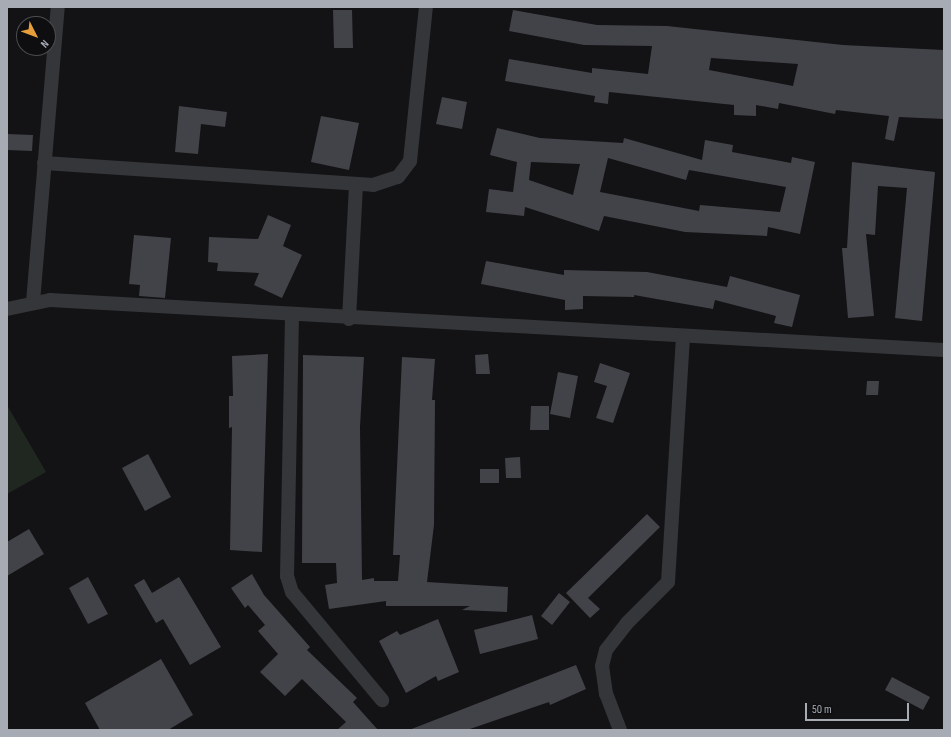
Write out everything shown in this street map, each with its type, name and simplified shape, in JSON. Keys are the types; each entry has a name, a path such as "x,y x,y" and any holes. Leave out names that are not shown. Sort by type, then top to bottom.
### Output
{"street":[{"path":"34,302 44,163 58,7"},
{"path":"44,163 373,185 398,177 410,161 426,7"},
{"path":"350,319 356,184"},
{"path":"7,309 34,302 50,300 292,316 944,350"},
{"path":"292,316 287,576 292,592 382,700"},
{"path":"620,730 606,694 602,666 606,650 627,624 662,591 668,582 683,336"}],"shaded area":[{"path":"7,405 46,472 7,494"}],"building":[{"path":"333,10 352,10 353,48 334,48"},
{"path":"513,10 597,25 667,26 843,45 944,50 944,119 899,117 894,141 885,139 889,116 836,110 835,114 779,103 778,109 756,105 756,116 734,115 734,105 609,92 608,104 594,102 595,96 505,81 509,59 592,73 592,68 648,74 652,46 584,45 509,31","holes":["711,58 798,64 793,86 709,70"]},
{"path":"442,97 467,102 462,129 436,124"},
{"path":"179,106 227,112 225,127 201,124 198,154 175,152"},
{"path":"321,116 359,123 349,170 311,162"},
{"path":"497,128 540,138 623,143 624,138 702,160 705,140 733,145 732,152 791,163 792,157 815,162 800,234 768,227 767,236 685,232 604,216 599,231 525,207 524,216 486,212 489,189 513,192 517,162 490,155","holes":["608,158 686,180 689,170 786,187 780,212 700,205 699,211 600,192","531,162 580,164 573,195 529,180"]},
{"path":"7,134 33,135 32,151 7,150"},
{"path":"852,162 935,172 922,321 895,318 907,188 878,186 875,235 866,234 874,316 848,318 842,248 847,248"},
{"path":"268,215 291,225 283,246 302,255 282,298 254,285 259,273 217,271 218,263 208,262 209,237 258,239"},
{"path":"134,235 171,238 165,298 139,296 140,285 129,284"},
{"path":"486,261 564,275 564,270 647,272 727,287 730,276 800,295 792,327 774,323 776,316 715,300 713,309 634,295 634,297 583,296 583,309 565,310 565,300 481,284"},
{"path":"268,354 262,552 230,550 232,427 229,428 229,396 233,396 232,356"},
{"path":"488,354 490,374 476,374 475,355"},
{"path":"303,355 364,357 360,427 362,580 374,578 374,581 398,581 400,555 393,555 402,357 435,359 432,400 435,400 434,525 427,582 508,587 507,612 462,610 470,606 386,606 386,601 329,609 325,585 337,583 336,563 302,563"},
{"path":"600,363 630,373 613,423 596,418 607,386 594,382"},
{"path":"558,372 578,376 570,418 550,414"},
{"path":"867,381 879,381 878,395 866,395"},
{"path":"531,406 549,406 549,430 530,430"},
{"path":"148,454 171,497 145,511 122,468"},
{"path":"520,457 521,478 506,478 505,458"},
{"path":"480,469 499,469 499,483 480,483"},
{"path":"647,514 660,527 588,598 600,609 590,618 566,593"},
{"path":"29,529 44,554 7,576 7,542"},
{"path":"252,574 264,595 310,647 307,650 357,698 353,702 378,730 337,730 346,722 302,679 285,696 260,672 278,654 258,631 265,625 248,605 245,608 231,588"},
{"path":"88,577 108,614 88,624 69,588"},
{"path":"179,577 221,647 190,665 163,619 156,623 134,585 144,579 152,593"},
{"path":"559,593 570,602 552,625 541,616"},
{"path":"532,615 538,639 480,654 474,630"},
{"path":"438,619 459,672 438,681 436,676 406,693 379,641 397,631 400,635"},
{"path":"161,659 193,715 168,730 100,730 85,703"},
{"path":"576,665 586,689 550,705 549,702 467,730 409,730"},
{"path":"892,677 930,697 923,710 885,690"}]}
